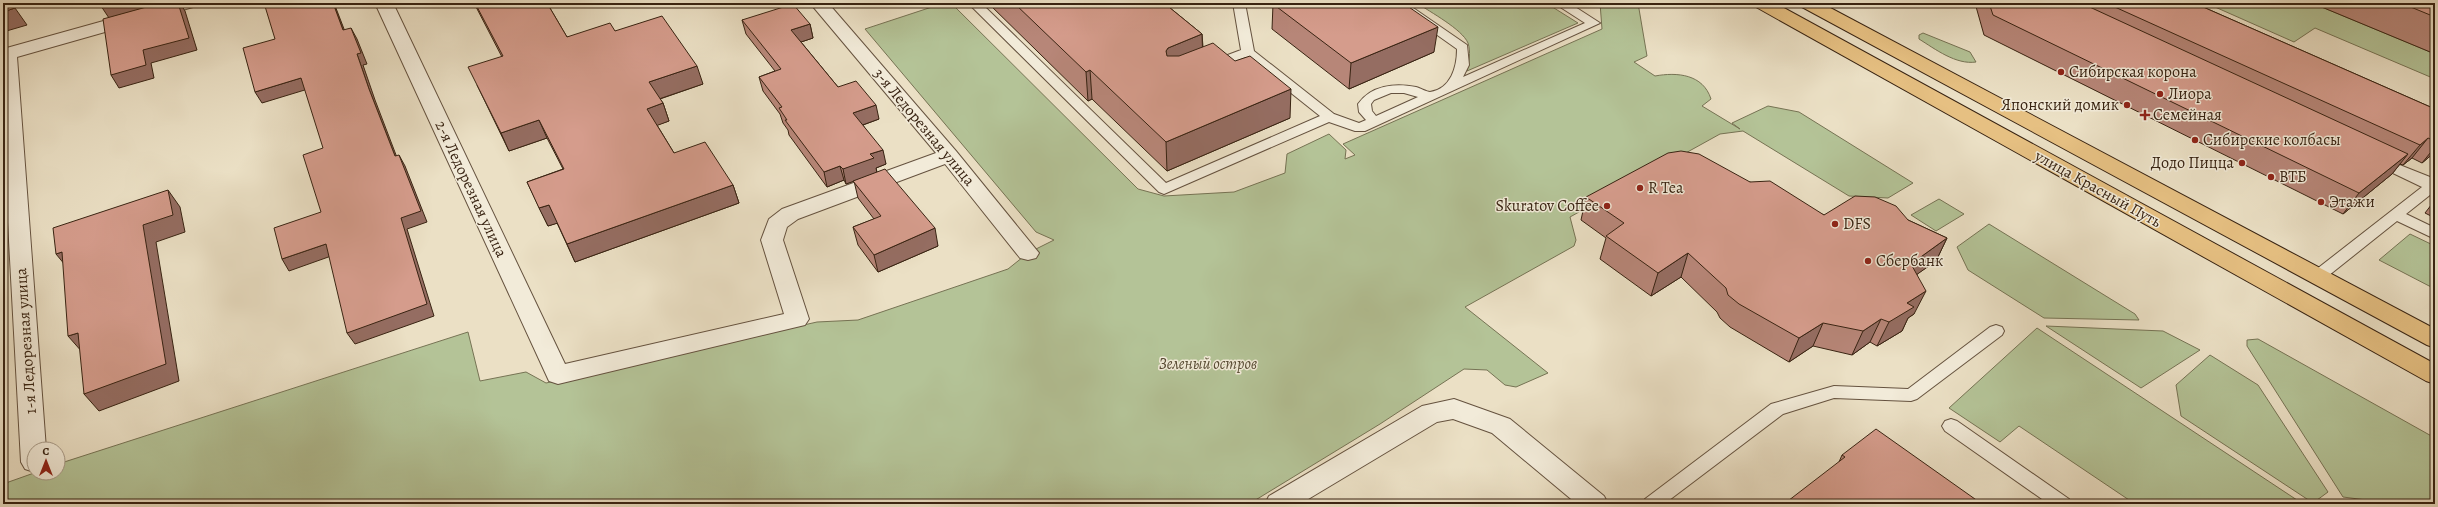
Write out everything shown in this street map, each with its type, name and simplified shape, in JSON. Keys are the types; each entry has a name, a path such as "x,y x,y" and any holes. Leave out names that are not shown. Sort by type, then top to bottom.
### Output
{"main road":[{"name":"улица Красный Путь","path":"1762,3 2435,375"},
{"name":"улица Красный Путь","path":"1808,3 2435,339"}],"street":[{"path":"6,54 186,3"},
{"name":"2-я Ледорезная улица","path":"384,3 558,375 797,319 772,240 777,224 790,214 949,155"},
{"name":"3-я Ледорезная улица","path":"819,3 949,155 1028,253"},
{"name":"1-я Ледорезная улица","path":"6,54 32,441"},
{"path":"1278,504 1431,413 1454,409 1501,426 1595,504"}],"lane":[{"path":"974,3 1164,189 1329,117"},
{"path":"1239,3 1248,52 1329,117 1360,128 1594,24 1560,3"},
{"path":"1398,3 1463,48 1463,64 1452,86"},
{"path":"1204,69 1248,52"},
{"path":"1374,121 1366,111 1366,103 1370,96 1378,91 1402,88 1414,90 1429,97"},
{"path":"2318,276 2434,185 2368,156"},
{"path":"2396,215 2435,234"},
{"path":"1651,504 1777,409 1834,392 1911,395 1996,331"},
{"path":"1951,426 2063,504"}],"green space":[{"name":"Зеленый остров","path":"944,3 951,3 1138,189 1164,196 1234,192 1285,173 1287,154 1329,134 1346,150 1345,159 1355,155 1343,144 1602,29 1600,3 1638,3 1647,56 1634,62 1655,76 1672,74 1696,80 1702,84 1711,99 1702,106 1740,129 1732,123 1768,106 1799,112 1913,183 1888,198 1849,196 1743,131 1720,134 1570,217 1576,240 1574,246 1465,307 1548,373 1516,387 1505,385 1487,370 1464,369 1380,424 1249,504 3,504 3,484 26,476 26,481 66,481 66,461 468,332 480,381 526,372 546,383 817,322 858,320 1008,269 1028,253 1054,240 1036,232 865,29"},
{"path":"1417,3 1546,3 1578,23 1467,71 1469,50 1468,43 1465,38 1453,27"},
{"path":"2206,3 2312,3 2435,54 2435,79 2315,28 2294,42"},
{"path":"1923,33 1970,52 1976,62 1953,59 1919,39 1919,35"},
{"path":"1939,199 1964,214 1936,231 1911,215"},
{"path":"1989,224 2135,314 2139,320 2044,318 1968,270 1957,247"},
{"path":"2410,234 2435,246 2435,289 2379,260"},
{"path":"2046,326 2163,331 2200,350 2141,388"},
{"path":"2037,328 2303,504 2135,504 2019,426 2000,442 1949,408"},
{"path":"2258,339 2435,438 2435,504 2397,504 2343,497 2247,346 2247,340"},
{"path":"2210,355 2258,385 2328,492 2313,503 2181,416 2176,385"}],"building":[{"path":"3,3 9,3 15,8 3,12"},
{"path":"161,3 178,3 189,38 143,50 146,65 111,75 103,19"},
{"path":"264,3 333,3 343,30 351,28 361,53 357,54 369,89 395,156 399,155 421,211 401,218 427,304 347,333 326,244 282,259 274,228 321,212 303,155 323,148 301,78 255,92 243,48 275,39"},
{"path":"475,3 547,3 567,37 610,23 615,31 662,16 697,66 649,82 663,103 647,109 674,153 705,142 733,185 567,244 549,205 539,208 527,182 564,169 539,120 501,133 468,67 503,56"},
{"path":"1014,3 1164,3 1202,34 1168,48 1166,51 1167,56 1179,56 1213,43 1235,61 1250,56 1291,89 1166,142 1090,70 1086,72"},
{"path":"1403,3 1438,27 1351,63 1273,4"},
{"path":"1989,3 2081,3 2408,154 2359,193 1993,15"},
{"path":"2106,3 2194,3 2435,109 2435,141 2428,138 2420,145"},
{"path":"2401,3 2435,3 2435,17"},
{"path":"793,4 810,24 791,30 838,87 856,81 876,105 853,113 883,150 870,154 874,158 843,169 840,166 824,172 785,120 787,120 779,108 782,107 759,77 781,69 742,20"},
{"path":"1681,151 1699,154 1750,182 1770,181 1824,215 1855,196 1875,197 1896,206 1908,220 1947,238 1911,264 1926,291 1907,303 1914,307 1889,322 1881,319 1863,331 1823,323 1799,338 1739,304 1728,295 1726,288 1688,253 1658,273 1606,236 1624,223 1586,197 1668,153"},
{"path":"885,169 935,228 874,255 853,227 881,216 853,181"},
{"path":"168,190 173,215 143,225 166,364 84,394 78,333 68,336 62,252 56,254 53,228"},
{"path":"1876,429 1982,504 1784,504 1845,457 1842,455"}],"place":[{"name":"Сибирская корона","path":"2061,72"},
{"name":"Лиора","path":"2160,94"},
{"name":"Японский домик","path":"2127,105"},
{"name":"Семейная","path":"2145,115"},
{"name":"Сибирские колбасы","path":"2195,140"},
{"name":"Додо Пицца","path":"2242,163"},
{"name":"ВТБ","path":"2271,177"},
{"name":"R Tea","path":"1640,188"},
{"name":"Этажи","path":"2321,202"},
{"name":"Skuratov Coffee","path":"1607,206"},
{"name":"DFS","path":"1835,224"},
{"name":"Сбербанк","path":"1868,261"}]}
